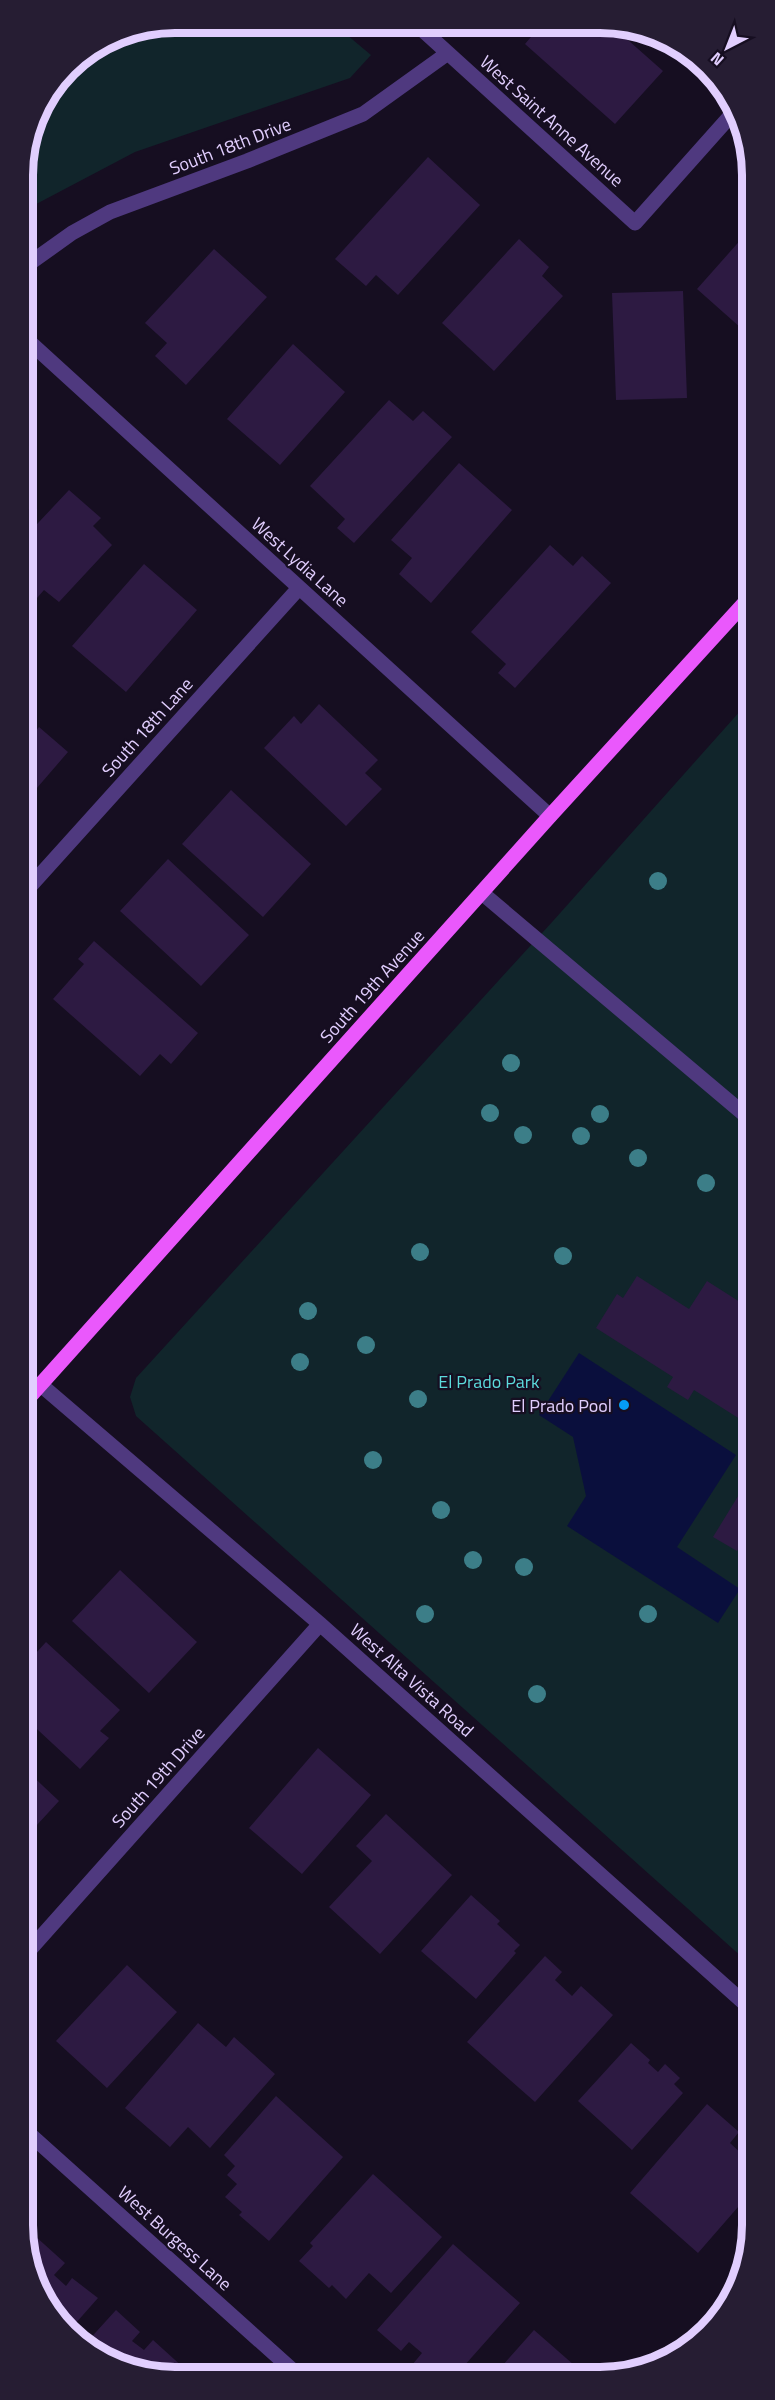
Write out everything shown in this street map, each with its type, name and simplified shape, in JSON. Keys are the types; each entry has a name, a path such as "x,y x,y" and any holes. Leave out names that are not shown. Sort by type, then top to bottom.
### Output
{"main road":[{"name":"South 19th Avenue","path":"33,1393 550,816 742,606"}],"street":[{"name":"West Saint Anne Avenue","path":"426,33 635,223 729,117"},
{"name":"South 18th Drive","path":"33,261 72,233 110,212 247,161 363,114 448,53"},
{"name":"West Lydia Lane","path":"33,345 550,816"},
{"name":"South 18th Lane","path":"33,883 300,588"},
{"path":"482,893 742,1112"},
{"name":"West Alta Vista Road","path":"41,1385 320,1624 742,2001"},
{"name":"South 19th Drive","path":"33,1946 320,1624"},
{"name":"West Burgess Lane","path":"33,2137 289,2367"}],"green space":[{"path":"175,33 345,33 371,55 350,78 135,152 33,206 33,166 36,147 48,112 62,88 81,68 104,52 121,44 156,34"},
{"name":"El Prado Park","path":"742,709 742,1957 136,1416 130,1397 136,1378 553,921"}],"shaded area":[{"path":"579,1353 736,1455 677,1547 740,1589 718,1623 567,1526 586,1496 573,1437 539,1415"}],"building":[{"path":"534,33 622,35 663,71 615,124 525,44"},
{"path":"428,157 480,205 398,295 376,275 366,286 335,259"},
{"path":"742,238 742,329 697,289"},
{"path":"519,239 549,267 542,276 563,296 494,371 442,323"},
{"path":"214,249 267,297 186,385 155,356 167,343 145,323"},
{"path":"683,291 687,398 616,400 612,293"},
{"path":"293,344 345,392 280,465 227,419"},
{"path":"389,400 413,421 423,411 452,437 354,543 337,528 345,519 310,486"},
{"path":"459,463 512,510 431,603 399,574 412,558 391,540"},
{"path":"69,490 101,518 93,526 112,545 59,602 44,590 33,603 33,528"},
{"path":"550,545 573,566 582,556 611,583 515,688 498,673 506,664 471,632"},
{"path":"144,564 197,610 126,692 72,646"},
{"path":"319,704 378,760 365,773 382,789 346,826 264,748 294,716 301,724"},
{"path":"39,727 68,752 33,793 33,734"},
{"path":"231,790 311,864 263,917 182,844"},
{"path":"168,859 249,935 201,986 120,911"},
{"path":"94,941 198,1033 171,1064 160,1054 140,1076 53,999 84,964 78,959"},
{"path":"637,1276 689,1309 707,1281 742,1303 742,1420 694,1390 688,1400 667,1387 673,1377 596,1328 617,1294 623,1298"},
{"path":"742,1490 742,1542 737,1551 713,1537"},
{"path":"120,1570 197,1642 149,1693 72,1621"},
{"path":"46,1642 120,1710 100,1731 109,1738 80,1769 33,1725 33,1656"},
{"path":"318,1748 371,1795 302,1874 249,1828"},
{"path":"33,1777 59,1801 33,1829"},
{"path":"386,1814 452,1875 380,1954 329,1907 372,1861 356,1846"},
{"path":"471,1895 500,1921 497,1924 520,1945 514,1951 516,1953 476,1999 421,1951"},
{"path":"545,1956 562,1972 555,1980 572,1996 581,1986 613,2015 535,2102 467,2042"},
{"path":"127,1965 177,2012 107,2088 56,2041"},
{"path":"198,2023 226,2047 234,2037 275,2074 210,2148 188,2127 170,2147 125,2108"},
{"path":"631,2043 650,2060 648,2063 658,2072 665,2064 680,2078 674,2084 683,2093 632,2150 578,2101"},
{"path":"276,2096 343,2157 269,2241 239,2215 242,2212 225,2197 237,2184 227,2175 235,2166 224,2155"},
{"path":"707,2104 739,2132 730,2143 742,2154 742,2202 698,2253 630,2193"},
{"path":"373,2174 442,2237 391,2293 369,2273 346,2299 332,2285 329,2288 299,2261 313,2246 310,2243"},
{"path":"34,2235 65,2263 54,2275 66,2286 72,2278 98,2298 75,2325 62,2312 48,2288 36,2253"},
{"path":"453,2244 520,2303 463,2367 414,2367 412,2365 422,2353 409,2342 401,2351 377,2330"},
{"path":"116,2310 140,2332 132,2341 144,2350 153,2340 183,2367 156,2366 129,2359 90,2339"},
{"path":"534,2330 574,2365 572,2367 501,2367"}],"place":[{"name":"El Prado Pool","path":"624,1405"}]}
